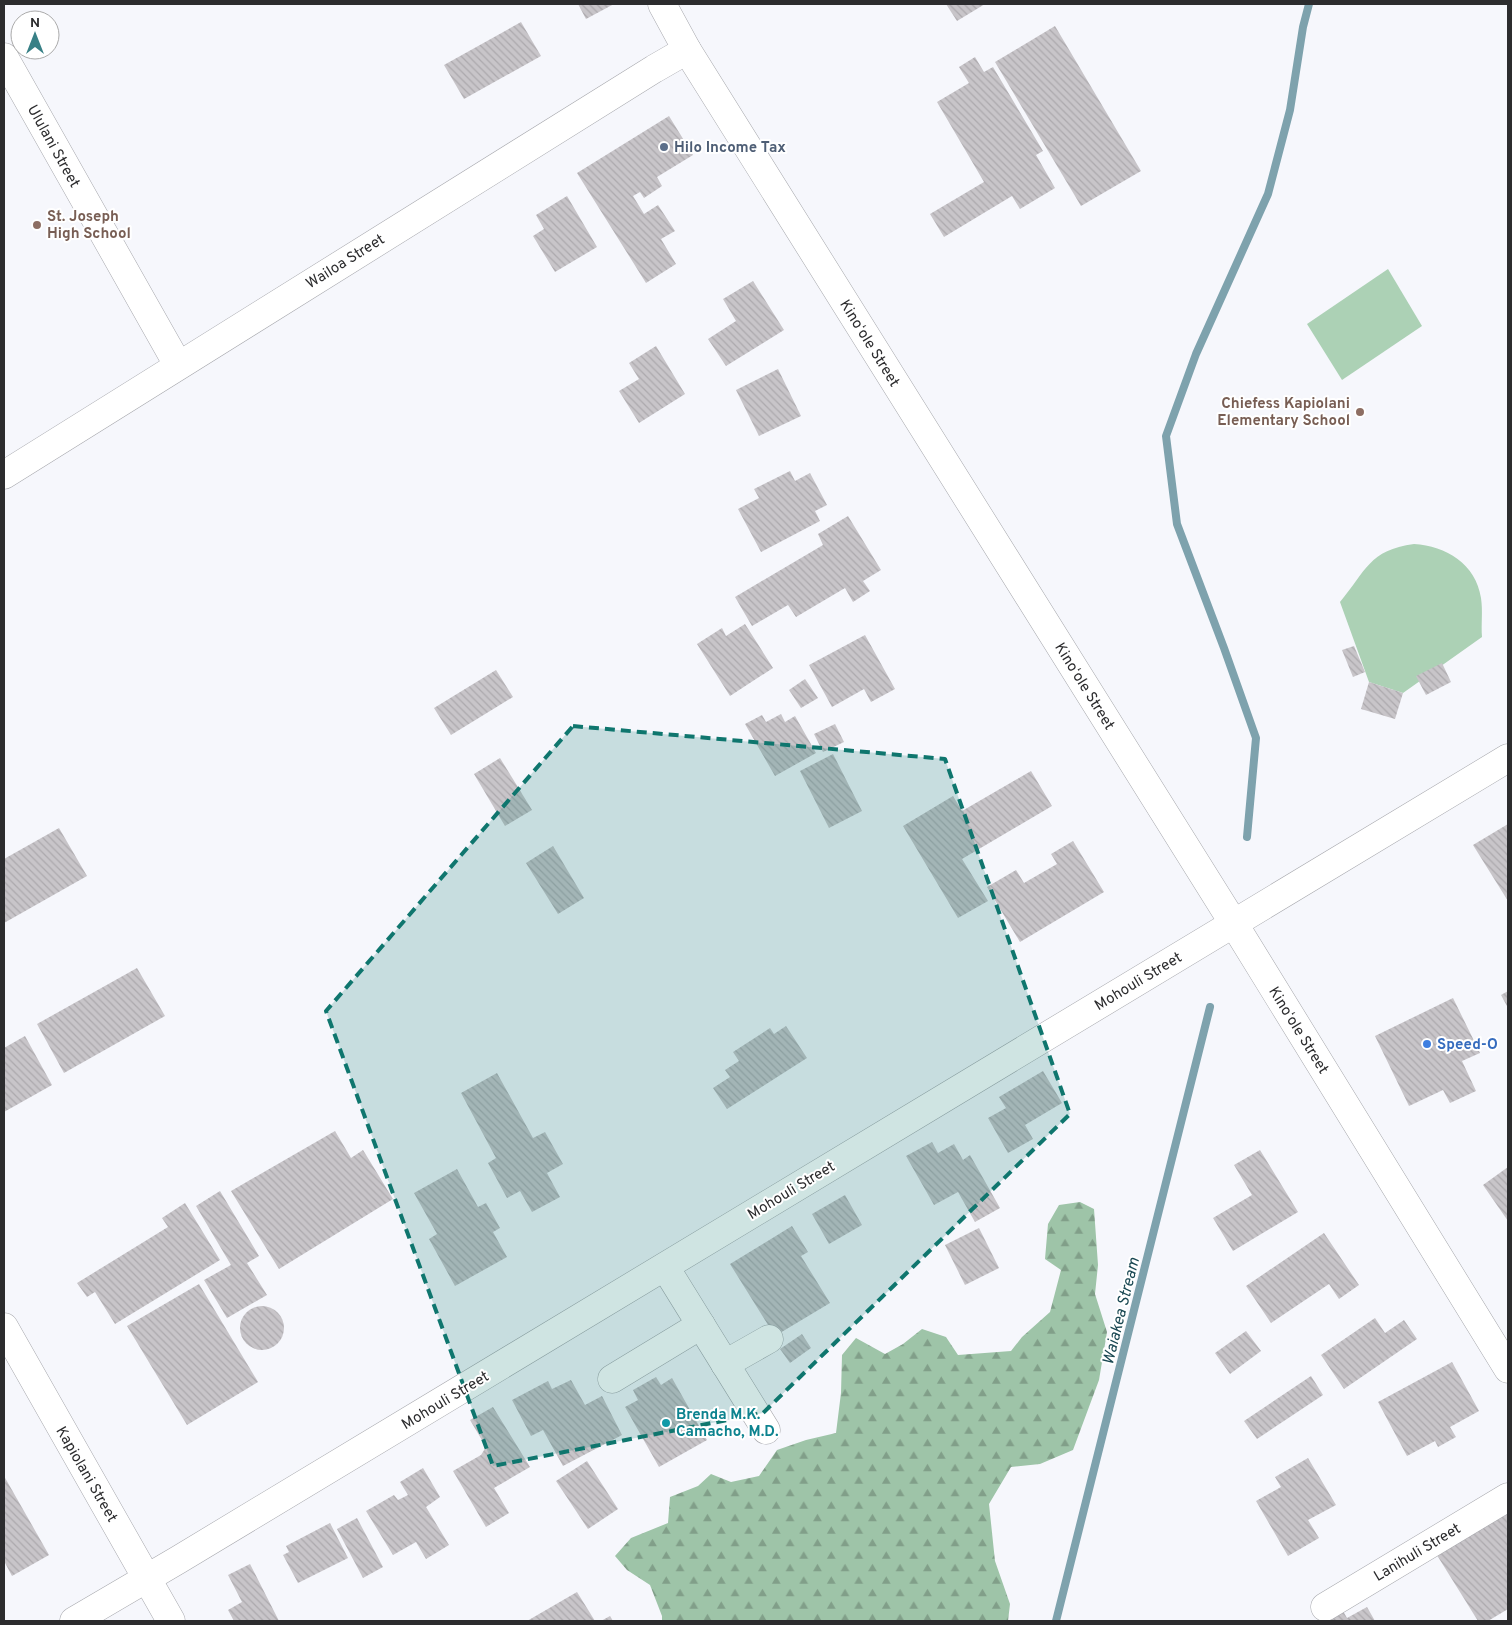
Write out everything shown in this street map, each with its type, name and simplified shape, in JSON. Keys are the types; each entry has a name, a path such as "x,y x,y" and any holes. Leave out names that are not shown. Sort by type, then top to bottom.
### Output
{"street":[{"name":"Kinoʻole Street","path":"662,4 687,50 1234,924 1508,1369"},
{"name":"Wailoa Street","path":"4,474 687,50"},
{"name":"Ululani Street","path":"4,57 178,365"},
{"name":"Mohouli Street","path":"74,1621 1508,758"},
{"path":"665,1267 766,1430"},
{"path":"612,1379 701,1325"},
{"name":"Kapiolani Street","path":"4,1327 171,1621"},
{"path":"725,1364 769,1339"},
{"name":"Lanihuli Street","path":"1325,1607 1508,1496"}],"highlighted area":[{"path":"573,726 945,759 1070,1114 763,1413 493,1466 326,1011"}],"green space":[{"path":"1388,269 1422,326 1342,380 1307,324"},
{"path":"1414,544 1437,548 1458,559 1466,566 1478,586 1481,598 1482,637 1403,693 1369,682 1340,602 1363,572 1378,557 1387,551"},
{"path":"1080,1202 1094,1209 1098,1265 1095,1294 1107,1332 1099,1380 1073,1450 1040,1464 1011,1467 989,1504 995,1561 1010,1604 1008,1621 662,1621 662,1616 650,1585 627,1570 615,1556 631,1538 668,1523 670,1497 698,1486 711,1474 731,1482 759,1476 777,1450 806,1440 836,1433 841,1393 842,1355 856,1338 885,1354 903,1344 922,1329 946,1337 958,1355 1011,1351 1022,1337 1050,1312 1061,1270 1045,1259 1048,1224 1059,1205"}],"building":[{"path":"578,4 614,4 586,19"},
{"path":"946,4 985,4 957,21"},
{"path":"521,22 541,56 464,99 444,65"},
{"path":"1055,26 1141,171 1081,206 995,62"},
{"path":"975,57 984,72 993,67 1043,151 1036,155 1055,188 1020,209 1012,196 944,237 930,214 984,182 937,102 969,83 959,67"},
{"path":"669,116 693,155 657,177 662,186 644,198 640,192 633,196 644,214 658,205 675,231 661,239 676,264 646,283 577,173"},
{"path":"567,196 597,247 555,272 533,236 544,229 536,215"},
{"path":"753,281 784,330 726,366 708,339 736,321 723,299"},
{"path":"656,346 685,394 639,423 619,391 639,379 629,363"},
{"path":"778,369 801,416 759,436 736,390"},
{"path":"790,471 795,481 810,473 827,505 815,511 820,521 761,552 738,509 759,498 754,489"},
{"path":"848,516 881,570 863,581 870,591 853,602 845,588 796,617 788,605 752,626 735,597 823,545 818,534"},
{"path":"745,624 773,668 730,696 697,644 722,628 726,636"},
{"path":"865,635 895,689 871,702 864,689 832,707 809,665"},
{"path":"1354,646 1365,672 1353,677 1342,650"},
{"path":"1442,663 1451,682 1426,695 1416,676"},
{"path":"496,670 513,697 451,735 434,708"},
{"path":"805,679 818,698 801,708 789,690"},
{"path":"1369,682 1403,693 1395,719 1361,709"},
{"path":"781,714 785,722 795,716 816,753 775,776 745,724 762,715 766,722"},
{"path":"835,724 844,742 823,752 814,734"},
{"path":"833,754 862,811 829,828 800,771"},
{"path":"500,758 532,810 505,826 474,774"},
{"path":"1031,771 1052,806 962,859 988,901 958,918 903,826 953,796 962,811"},
{"path":"1508,824 1508,901 1473,845"},
{"path":"59,828 87,876 4,923 4,859"},
{"path":"1073,841 1104,892 1020,942 987,887 1016,870 1024,883 1057,864 1051,854"},
{"path":"553,846 584,898 558,914 526,863"},
{"path":"137,968 165,1016 64,1073 37,1024"},
{"path":"1508,991 1508,1008 1501,995"},
{"name":"Speed-O","path":"1453,998 1480,1053 1462,1061 1476,1091 1450,1103 1443,1090 1409,1106 1375,1036"},
{"path":"786,1026 807,1058 727,1109 713,1088 730,1077 725,1070 739,1061 733,1052 770,1028 774,1034"},
{"path":"25,1036 52,1085 4,1112 4,1048"},
{"path":"1043,1071 1062,1103 1025,1125 1033,1139 1008,1153 988,1118 1006,1108 999,1097"},
{"path":"497,1073 533,1138 545,1132 563,1164 547,1173 560,1197 532,1212 520,1191 507,1198 488,1163 496,1158 461,1093"},
{"path":"335,1131 351,1158 363,1150 393,1199 279,1269 231,1191"},
{"path":"932,1142 938,1153 954,1144 963,1160 970,1155 1000,1208 975,1222 958,1192 934,1205 906,1156"},
{"path":"1260,1150 1298,1212 1233,1251 1213,1218 1252,1195 1234,1165"},
{"path":"1508,1167 1508,1221 1483,1185"},
{"path":"457,1169 478,1207 486,1203 500,1228 493,1232 507,1257 455,1286 429,1239 437,1234 414,1193"},
{"path":"220,1191 259,1256 247,1263 267,1295 227,1318 204,1280 231,1265 196,1206"},
{"path":"845,1195 862,1225 829,1244 812,1214"},
{"path":"185,1203 220,1260 115,1324 95,1292 87,1297 77,1283 168,1227 162,1218"},
{"path":"792,1226 808,1252 801,1256 830,1303 775,1336 730,1264"},
{"path":"979,1228 999,1268 965,1285 945,1245"},
{"path":"1324,1233 1359,1285 1339,1299 1329,1284 1271,1323 1246,1286"},
{"path":"199,1284 258,1382 187,1425 127,1326"},
{"path":"262,1306 274,1310 280,1316 284,1328 280,1340 274,1346 262,1350 250,1346 244,1340 240,1328 244,1316 250,1310"},
{"path":"1375,1318 1385,1333 1404,1320 1417,1339 1344,1389 1321,1355"},
{"path":"1246,1331 1261,1351 1230,1374 1215,1353"},
{"path":"802,1334 811,1348 790,1363 780,1349"},
{"path":"1452,1362 1479,1411 1450,1427 1456,1437 1438,1447 1435,1441 1407,1456 1378,1402"},
{"path":"1311,1376 1323,1395 1257,1439 1244,1421"},
{"name":"Brenda M.K. Camacho, M.D.","path":"656,1377 661,1385 672,1378 707,1440 659,1467 625,1407 638,1400 633,1390"},
{"path":"571,1380 585,1405 602,1396 622,1435 563,1466 543,1430 531,1436 512,1400 548,1381 552,1389"},
{"path":"493,1407 530,1467 494,1488 509,1513 486,1527 453,1471 481,1455 486,1447 470,1420"},
{"path":"1308,1458 1336,1505 1308,1520 1319,1538 1288,1556 1256,1501 1281,1487 1275,1477"},
{"path":"587,1461 618,1509 588,1529 556,1481"},
{"path":"423,1468 440,1497 426,1507 449,1545 426,1559 416,1542 393,1555 366,1511 394,1495 398,1500 408,1495 400,1482"},
{"path":"4,1476 49,1555 12,1576 4,1561"},
{"path":"1508,1508 1508,1609 1488,1621 1478,1621 1435,1552"},
{"path":"357,1518 383,1567 363,1578 337,1529"},
{"path":"330,1523 348,1558 298,1583 283,1555 289,1552 286,1546"},
{"path":"250,1564 279,1621 234,1621 228,1610 242,1602 228,1575"},
{"path":"577,1592 595,1621 527,1621"},
{"path":"1367,1607 1375,1621 1324,1621 1343,1611 1347,1618"},
{"path":"610,1616 613,1621 601,1621"}],"waterway":[{"path":"1247,837 1256,738 1177,524 1166,436 1196,354 1268,194 1290,110 1303,27 1309,4"},
{"name":"Waiakea Stream","path":"1056,1621 1210,1007"}],"place":[{"name":"Hilo Income Tax","path":"664,147"},
{"name":"St. Joseph High School","path":"37,225"},
{"name":"Chiefess Kapiolani Elementary School","path":"1360,412"},
{"name":"Speed-O","path":"1427,1044"},
{"name":"Brenda M.K. Camacho, M.D.","path":"666,1423"}]}
